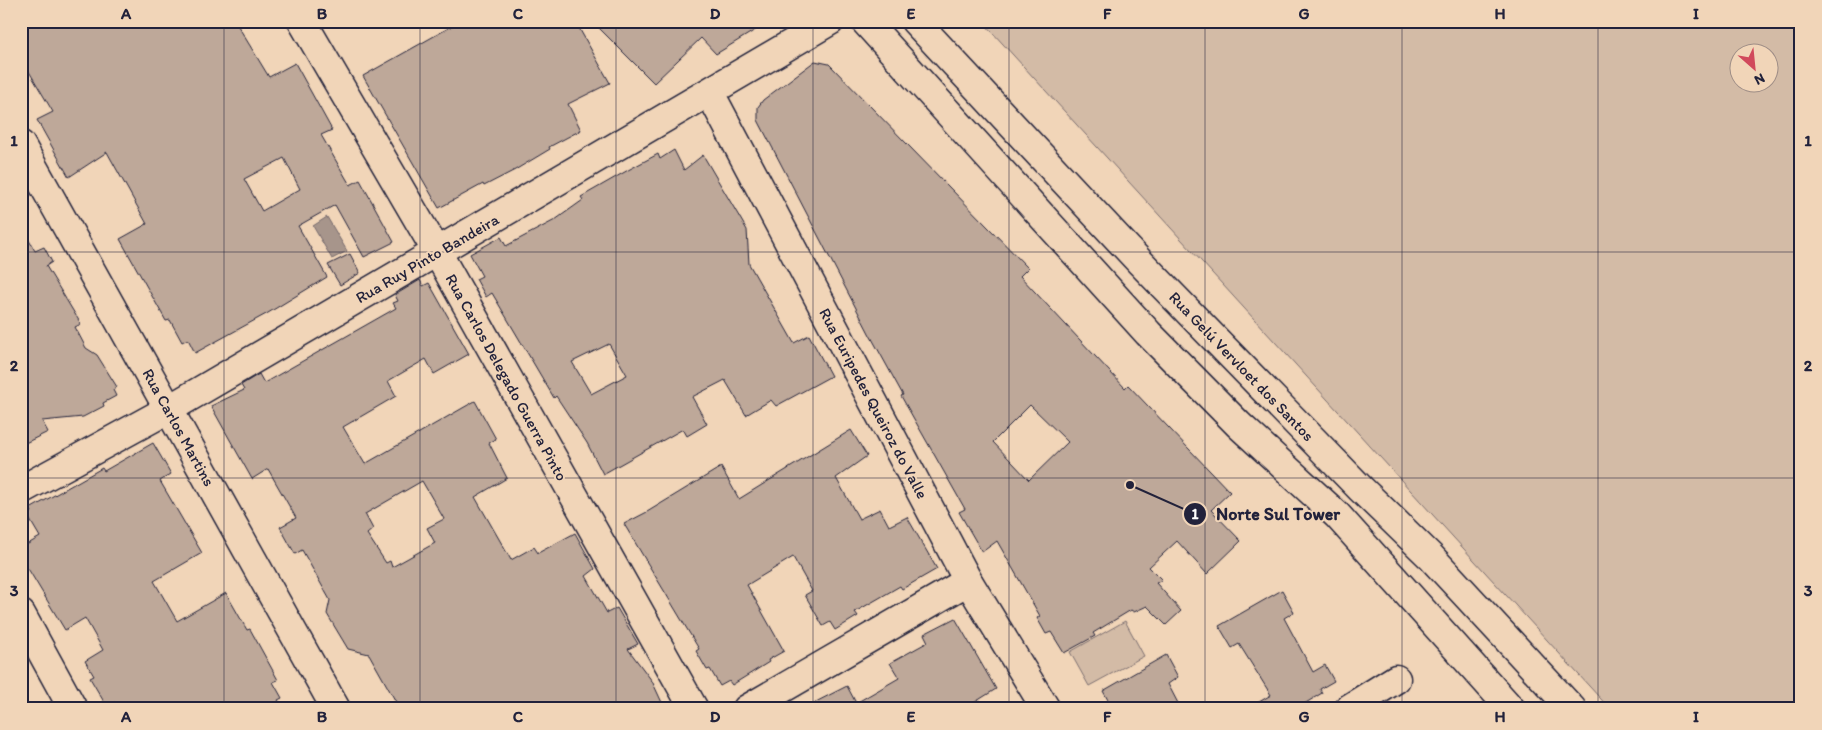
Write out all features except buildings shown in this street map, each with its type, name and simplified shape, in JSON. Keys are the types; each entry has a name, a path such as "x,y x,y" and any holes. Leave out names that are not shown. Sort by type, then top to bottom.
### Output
{"street":[{"name":"Rua Carlos Delegado Guerra Pinto","path":"302,21 437,252 694,709"},
{"name":"Rua Ruy Pinto Bandeira","path":"21,490 169,409 830,21"},
{"path":"865,21 1148,333 1239,425 1336,515 1511,709"},
{"name":"Rua Gelú Vervloet dos Santos","path":"915,21 1140,262 1361,489 1431,557 1572,709"},
{"name":"Rua Euripedes Queiroz do Valle","path":"710,93 968,581 1046,709"},
{"name":"Rua Carlos Martins","path":"21,145 336,709"},
{"path":"747,709 968,581"},
{"path":"21,614 74,709"},
{"path":"1348,709 1396,679"}],"shaded area":[{"path":"982,21 1801,21 1801,709 1610,709"},
{"path":"327,217 347,251 332,259 313,226"},
{"path":"1125,621 1144,656 1089,686 1070,652"}],"place":[{"name":"Norte Sul Tower","path":"1130,485"}]}
